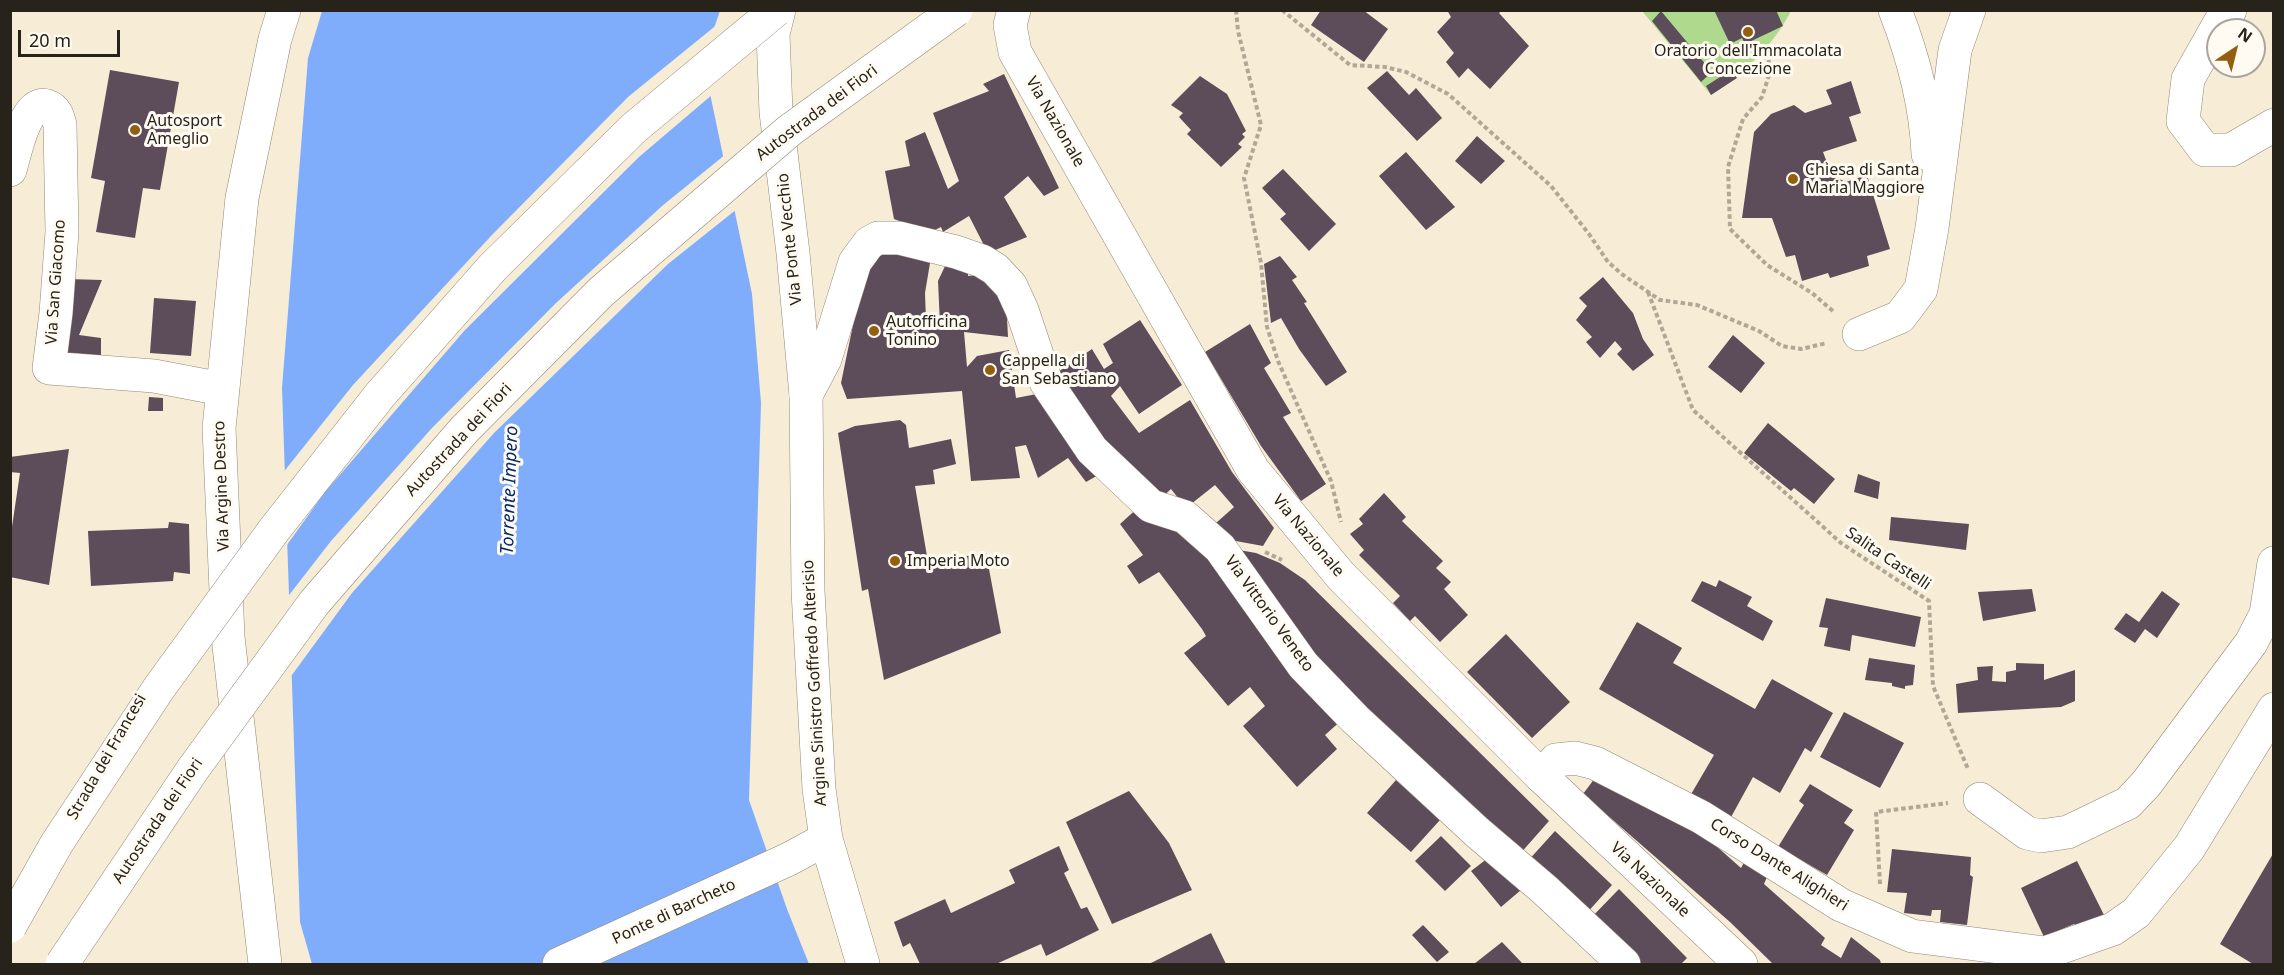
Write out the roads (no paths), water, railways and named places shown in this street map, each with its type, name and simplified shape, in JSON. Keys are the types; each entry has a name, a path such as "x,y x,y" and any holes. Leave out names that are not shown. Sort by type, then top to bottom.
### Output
{"main road":[{"name":"Via Argine Destro","path":"265,964 228,637 219,428 242,198 275,39 284,10"},
{"name":"Via Ponte Vecchio","path":"777,10 773,34 776,112 793,253 806,395"},
{"path":"10,926 57,843 159,688 274,530 380,395 493,267 634,128 777,10"},
{"name":"Autostrada dei Fiori","path":"62,964 193,769 314,603 464,430 610,284 790,130 956,10"},
{"name":"Via Nazionale","path":"1014,10 1010,25 1015,52 1253,470 1341,576 1541,776 1741,964"},
{"path":"1895,10 1907,41 1927,123 1932,228"},
{"path":"1859,334 1899,317 1921,289 1932,228 1954,50 1969,10"},
{"path":"2230,10 2223,17 2188,79 2183,121 2205,150 2231,150 2274,125"},
{"name":"Via San Giacomo","path":"10,170 32,109 41,105 50,107 57,114 60,125 62,232 49,368 154,376 222,389"},
{"name":"Via Vittorio Veneto","path":"806,395 825,359 855,262 869,243 878,238 889,237 956,252 982,261 1004,278 1022,310 1046,382 1092,450 1151,506 1185,517 1225,552 1303,665 1354,719 1624,964"},
{"name":"Argine Sinistro Goffredo Alterisio","path":"806,395 808,591 819,789 826,839 862,964"},
{"path":"1980,799 2027,833 2041,836 2068,832 2128,803 2146,784 2251,643 2266,614 2274,563"},
{"name":"Strada dei Francesi","path":"10,916 81,802 146,689 171,662 208,629 228,637"},
{"name":"Corso Dante Alighieri","path":"1541,776 1556,760 1575,758 1595,763 1701,817 1841,905 1912,936 2045,953 2113,929 2136,912 2189,848 2274,709"},
{"name":"Ponte di Barcheto","path":"559,964 789,859 826,839"}],"water":[{"name":"Torrente Impero","path":"322,11 720,11 703,60 752,294 761,403 749,800 809,964 312,964 300,922 282,388 308,58"}],"place":[{"name":"Oratorio dell'Immacolata Concezione","path":"1748,32"},
{"name":"Autosport Ameglio","path":"135,130"},
{"name":"Chiesa di Santa Maria Maggiore","path":"1793,179"},
{"name":"Autofficina Tonino","path":"874,331"},
{"name":"Cappella di San Sebastiano","path":"990,370"},
{"name":"Imperia Moto","path":"895,561"}]}
